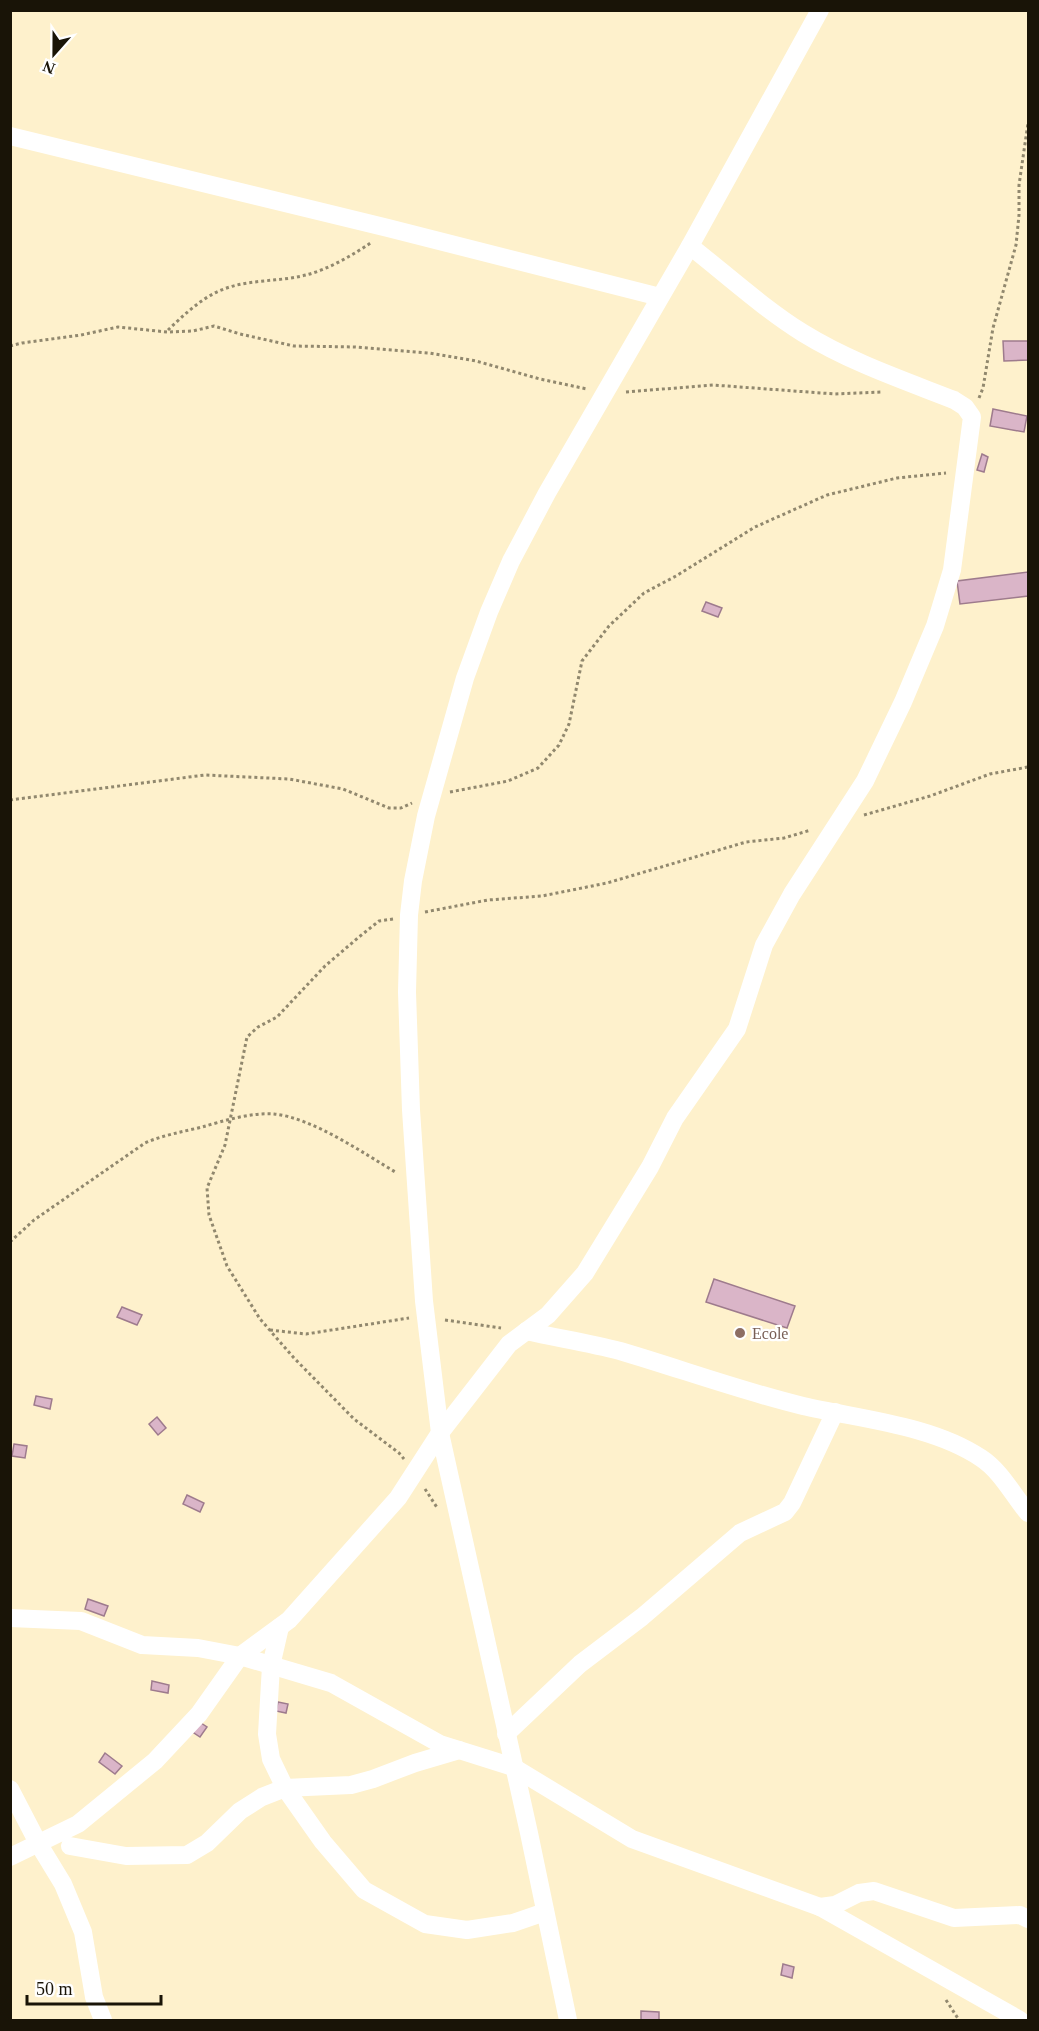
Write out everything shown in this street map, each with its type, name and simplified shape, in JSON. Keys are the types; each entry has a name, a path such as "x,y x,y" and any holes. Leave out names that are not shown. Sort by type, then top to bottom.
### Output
{"street":[{"path":"568,2020 440,1433 426,1317 411,1110 407,992 412,881 432,795 465,678 489,612 511,561 547,493 690,246 820,10"},
{"path":"10,136 660,297"},
{"path":"10,1857 78,1824 155,1761 199,1714 240,1656 290,1620 390,1507 440,1433 509,1344 548,1315 585,1273 650,1167 675,1118 737,1029 764,945 792,894 865,781 936,626 952,570 972,417 965,407 954,400 867,366 803,333 690,246"},
{"path":"526,1331 617,1351 763,1395 912,1429 963,1448 982,1459 1029,1513"},
{"path":"506,1734 580,1664 642,1617 740,1533 785,1512 792,1503 835,1412"},
{"path":"10,1618 81,1621 142,1645 198,1648 240,1656 331,1683 440,1744 513,1767 632,1839 820,1907 1020,2020"},
{"path":"280,1627 271,1666 267,1734 270,1759 285,1788 323,1842 364,1890 425,1924 467,1930 513,1923 545,1911"},
{"path":"70,1846 126,1856 187,1855 207,1843 240,1810 262,1797 285,1788 351,1785 459,1750"},
{"path":"10,1789 38,1843 63,1884 83,1932 94,1997 103,2020"},
{"path":"63,1884 70,1846 78,1824"},
{"path":"820,1907 835,1905 859,1893 874,1891 954,1918 1020,1916 1029,1919"}],"path":[{"path":"972,417 983,388 993,328 1016,245 1019,185 1029,123"},
{"path":"167,332 190,309 222,290 241,284 305,276 328,267 370,243 388,228"},
{"path":"10,346 118,327 167,332 192,331 214,326 294,346 355,347 429,353 476,361 540,379 606,393 713,385 835,394 889,392"},
{"path":"10,800 205,775 289,779 343,789 389,808 401,808 432,795 508,781 538,768 559,745 569,724 582,661 609,626 644,593 755,527 826,495 897,478 966,471"},
{"path":"440,1511 399,1453 354,1419 269,1330 227,1266 209,1215 207,1188 225,1145 247,1037 258,1027 277,1017 325,966 379,921 461,904 542,896 607,883 746,842 784,837 837,823 930,796 990,774 1029,767"},
{"path":"10,1242 33,1220 145,1143 162,1135 231,1119 272,1114 295,1118 342,1140 417,1184"},
{"path":"269,1330 306,1334 405,1318 426,1317 526,1331"}],"building":[{"path":"1003,341 1028,341 1028,360 1004,361"},
{"path":"993,409 1027,416 1024,432 990,426"},
{"path":"982,454 988,457 984,472 977,470"},
{"path":"1028,572 1028,596 960,604 957,581"},
{"path":"706,602 722,608 718,617 702,611"},
{"path":"714,1279 795,1306 787,1328 706,1302"},
{"path":"122,1307 142,1315 137,1325 117,1317"},
{"path":"36,1396 52,1399 50,1409 34,1405"},
{"path":"157,1417 166,1428 158,1435 149,1424"},
{"path":"14,1444 27,1446 25,1458 12,1456"},
{"path":"187,1495 204,1503 200,1512 183,1504"},
{"path":"88,1599 108,1606 104,1616 85,1609"},
{"path":"152,1681 169,1685 168,1693 151,1690"},
{"path":"278,1702 288,1704 286,1713 276,1711"},
{"path":"198,1721 207,1727 200,1737 191,1731"},
{"path":"105,1753 122,1766 115,1774 99,1762"},
{"path":"783,1964 794,1967 792,1978 781,1975"},
{"path":"641,2011 659,2012 659,2020 641,2020"}],"place":[{"name":"Ecole","path":"740,1333"}]}
